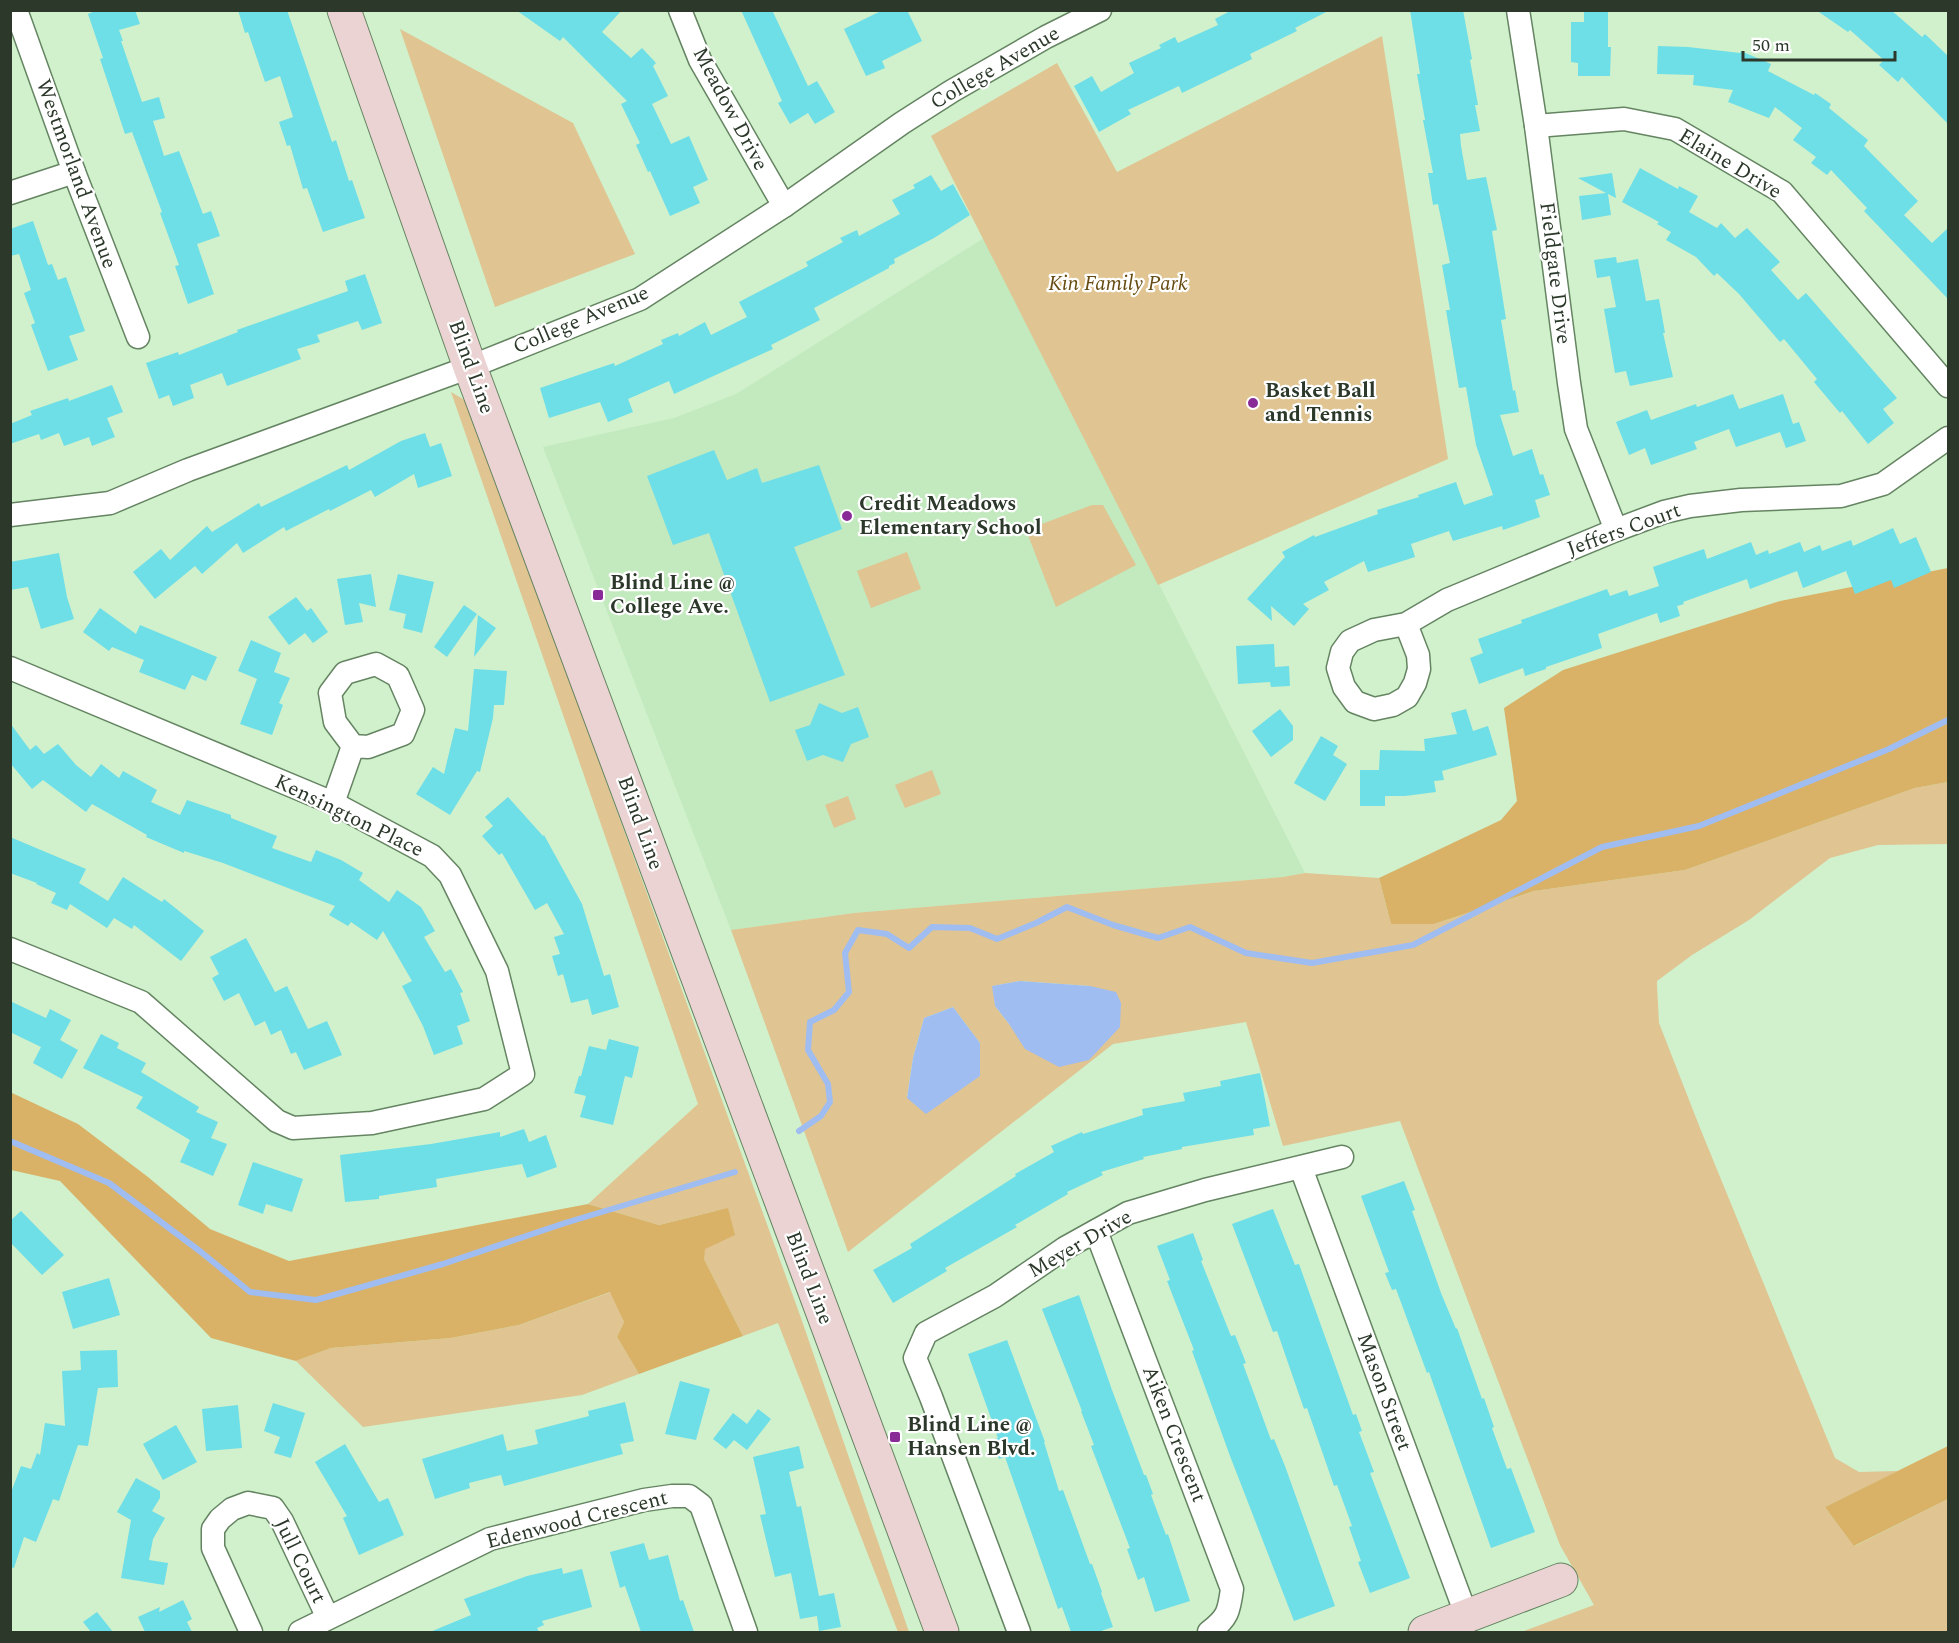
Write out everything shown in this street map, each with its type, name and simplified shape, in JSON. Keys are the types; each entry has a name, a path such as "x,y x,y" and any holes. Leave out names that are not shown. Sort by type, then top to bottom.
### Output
{"street":[{"name":"Westmorland Avenue","path":"16,10 74,172 138,337"},
{"name":"Blind Line","path":"344,10 470,366 942,1632"},
{"name":"Meadow Drive","path":"680,10 700,60 784,206"},
{"name":"College Avenue","path":"10,515 110,502 188,470 470,366 640,298 784,206 876,140 952,91 1046,37 1100,10"},
{"name":"Fieldgate Drive","path":"1518,10 1536,126 1576,429 1616,530"},
{"name":"Elaine Drive","path":"1536,126 1624,119 1675,129 1782,192 1948,386"},
{"path":"10,193 74,172"},
{"name":"Jeffers Court","path":"1406,624 1447,600 1664,512 1690,506 1741,500 1841,496 1883,484 1948,438"},
{"name":"Kensington Place","path":"10,668 333,803 432,856 450,875 497,971 523,1074 484,1099 372,1124 293,1128 277,1121 141,1002 10,949"},
{"path":"333,803 353,746"},
{"name":"Meyer Drive","path":"1019,1632 915,1358 926,1333 995,1296 1065,1248 1128,1213 1205,1190 1342,1157"},
{"name":"Mason Street","path":"1301,1168 1467,1617"},
{"name":"Aiken Crescent","path":"1096,1231 1232,1589 1229,1610 1218,1626 1209,1632"},
{"name":"Edenwood Crescent","path":"300,1632 490,1539 644,1500 672,1496 689,1496 701,1505 746,1632"},
{"name":"Jull Court","path":"251,1632 213,1548 213,1529 220,1519 232,1509 248,1503 273,1508 282,1521 328,1618"},
{"path":"1425,1632 1561,1580"}],"shaded area":[{"name":"Credit Meadows Elementary School","path":"984,238 1305,873 1283,877 854,913 731,930 543,447 674,418 736,394"},
{"path":"1948,568 1948,782 1915,788 1685,870 1534,891 1434,924 1391,924 1379,878 1501,820 1517,801 1504,708 1563,670 1780,601"},
{"path":"10,1092 78,1124 148,1177 210,1229 289,1261 588,1204 659,1225 728,1208 735,1235 705,1249 704,1259 743,1336 639,1374 617,1337 624,1322 610,1292 519,1325 451,1338 331,1348 296,1361 211,1338 60,1181 11,1170"},
{"path":"1948,1446 1948,1499 1854,1546 1825,1507"}],"green space":[{"path":"400,29 573,123 635,254 495,307"},
{"name":"Kin Family Park","path":"1382,36 1448,459 1158,585 931,136 1057,63 1117,172"},
{"path":"451,392 463,399 471,409 801,1318 909,1632 898,1632 778,1323 743,1336 704,1259 704,1250 716,1211 659,1225 588,1204 698,1104"},
{"path":"1092,505 1103,505 1136,565 1056,607 1026,530"},
{"path":"907,552 921,589 871,608 857,571"},
{"path":"932,770 941,794 905,808 895,785"},
{"path":"1948,782 1948,844 1878,845 1830,858 1749,920 1692,955 1657,981 1657,985 1659,1023 1835,1458 1859,1472 1898,1471 1825,1507 1855,1546 1948,1499 1948,1632 1521,1632 1594,1605 1560,1545 1400,1121 1283,1146 1246,1022 1113,1044 848,1252 731,930 854,913 1283,877 1305,873 1379,878 1391,924 1434,924 1534,891 1685,870 1915,788","holes":["1020,981 1090,986 1009,1024 995,1006 993,986","953,1007 980,1043 980,1076 907,1097 913,1058 924,1018"]},
{"path":"848,796 856,819 834,828 825,805"},
{"path":"611,1292 624,1322 617,1337 639,1374 582,1395 363,1427 296,1361 331,1348 451,1338 519,1325"}],"water":[{"path":"1020,981 1090,986 1116,992 1121,1003 1120,1027 1089,1060 1059,1067 1025,1049 995,1006 992,986"},
{"path":"953,1007 980,1043 980,1076 926,1114 907,1098 913,1058 924,1018"}],"building":[{"path":"97,10 135,10 140,24 119,30 142,102 159,97 165,118 153,121 164,156 179,151 203,214 211,211 220,236 197,244 214,294 188,304 175,266 179,265 160,213 162,212 132,132 125,134 100,59 103,58 88,14"},
{"path":"238,10 287,10 332,142 336,140 349,181 352,180 365,218 323,232 307,188 303,189 290,145 287,146 279,122 293,117 280,76 265,82"},
{"path":"516,10 622,10 602,32 631,58 642,48 656,63 653,66 668,96 652,104 671,144 689,136 708,180 693,187 700,203 670,216 636,145 640,143 621,104 627,101 563,37 560,41"},
{"path":"741,10 772,10 808,86 817,81 835,112 815,124 808,113 790,124 778,103 782,101"},
{"path":"883,10 907,10 922,41 882,61 885,68 866,76 844,29"},
{"path":"1232,10 1330,10 1295,28 1297,31 1250,54 1252,59 1182,93 1179,86 1128,110 1131,114 1099,132 1074,86 1092,76 1101,92 1134,73 1129,63 1161,48 1159,45 1175,37 1178,43 1218,25 1215,19"},
{"path":"1410,10 1463,10 1472,59 1470,60 1478,105 1475,105 1480,131 1460,134 1461,146 1467,180 1486,177 1497,230 1492,231 1506,319 1501,320 1513,391 1515,390 1519,412 1500,415 1513,456 1532,449 1540,475 1543,474 1550,495 1535,500 1540,517 1503,530 1502,526 1453,541 1449,531 1411,544 1415,557 1368,572 1364,561 1324,582 1329,590 1303,604 1309,609 1294,626 1271,606 1272,621 1247,599 1285,557 1282,552 1314,535 1315,537 1378,514 1377,510 1456,482 1464,505 1493,495 1476,445 1466,387 1459,388 1446,310 1450,310 1442,265 1450,263 1438,204 1433,205 1428,173 1433,173 1423,120 1425,120 1417,74 1420,74"},
{"path":"1584,10 1608,10 1608,47 1611,47 1610,76 1578,76 1578,63 1571,62 1571,22 1584,22"},
{"path":"1816,10 1891,10 1922,37 1925,34 1948,56 1948,124 1902,77 1898,82 1879,65 1884,60 1850,30 1848,32"},
{"path":"1658,46 1740,53 1741,51 1771,64 1768,71 1814,95 1815,93 1831,104 1829,108 1868,140 1864,146 1918,201 1904,215 1932,243 1948,228 1948,299 1864,211 1867,208 1831,170 1827,175 1811,163 1816,157 1793,140 1802,128 1775,107 1769,118 1728,102 1733,90 1693,85 1694,75 1657,74"},
{"path":"1640,168 1678,189 1679,186 1698,196 1689,212 1717,228 1721,223 1735,238 1747,228 1780,262 1771,270 1798,300 1806,293 1897,398 1883,409 1894,423 1868,444 1842,411 1840,413 1814,382 1817,379 1784,339 1780,342 1739,294 1717,273 1714,276 1696,257 1666,240 1671,232 1657,224 1659,222 1622,202"},
{"path":"1612,173 1616,198 1608,194 1611,215 1582,220 1579,196 1606,193 1578,178"},
{"path":"931,175 941,191 953,184 970,215 934,238 894,259 895,263 889,268 814,308 820,320 771,345 773,349 674,394 669,381 628,399 633,412 608,422 600,402 549,418 540,388 614,363 615,366 663,344 661,340 678,333 679,336 705,322 711,335 747,317 739,302 808,266 806,262 843,242 840,238 857,230 859,236 900,214 892,200 915,188 913,185"},
{"path":"33,221 48,265 52,264 58,280 66,277 85,331 69,336 78,360 48,371 31,325 35,323 24,293 31,290 19,254 10,256 10,229"},
{"path":"1616,257 1617,263 1638,259 1646,301 1659,299 1665,333 1663,333 1673,377 1630,386 1626,371 1615,373 1604,309 1616,307 1610,276 1597,278 1594,260"},
{"path":"365,274 382,323 362,330 358,321 317,335 320,342 297,349 301,359 227,386 222,373 190,385 194,398 173,406 169,395 159,399 146,363 178,352 179,355 238,332 237,330 348,291 345,281"},
{"path":"112,385 123,412 107,418 115,437 92,446 89,437 64,446 59,433 41,440 39,434 10,444 10,424 32,415 30,411 68,398 69,401"},
{"path":"1733,394 1739,409 1783,394 1793,424 1799,422 1806,441 1786,448 1780,432 1736,447 1729,429 1694,442 1697,449 1651,465 1645,448 1629,455 1616,422 1647,410 1651,420"},
{"path":"425,433 430,447 441,443 452,476 418,488 414,474 375,497 371,490 286,531 284,527 243,553 237,543 202,574 195,566 155,599 133,572 161,549 170,560 207,526 212,532 259,503 261,507 347,465 349,470 401,441"},
{"path":"714,450 727,480 757,468 762,483 819,465 842,529 794,547 845,675 770,702 709,533 673,545 647,476"},
{"path":"1893,528 1900,544 1916,537 1931,572 1894,588 1891,580 1855,594 1846,571 1803,588 1797,571 1750,589 1747,579 1683,602 1684,604 1677,606 1680,616 1660,623 1657,613 1598,634 1602,648 1525,676 1523,668 1479,684 1470,658 1483,653 1478,639 1522,623 1521,620 1607,589 1610,596 1627,590 1629,596 1659,586 1653,567 1704,549 1707,559 1751,542 1756,555 1768,550 1769,554 1800,542 1804,552 1820,545 1822,551 1851,540 1853,546"},
{"path":"59,553 67,597 74,619 41,629 28,587 10,590 10,562"},
{"path":"371,574 376,607 359,603 363,622 345,625 337,579"},
{"path":"398,574 434,582 422,633 403,628 406,614 389,610"},
{"path":"296,597 307,611 311,608 328,632 313,643 305,633 289,645 268,617"},
{"path":"464,605 477,614 447,657 434,647"},
{"path":"100,608 136,634 140,625 217,657 206,681 192,675 185,690 139,672 144,660 112,647 109,651 83,632"},
{"path":"478,615 496,628 474,657"},
{"path":"251,640 281,653 274,672 290,678 279,703 283,705 272,735 240,724 257,679 238,671"},
{"path":"1274,644 1275,667 1289,666 1290,686 1271,687 1270,682 1238,684 1236,646"},
{"path":"474,669 507,671 504,705 494,705 480,772 477,771 450,815 416,794 433,767 444,774 455,728 468,731"},
{"path":"819,703 842,713 858,707 869,737 851,744 843,762 823,755 807,761 795,730 810,725"},
{"path":"1280,709 1293,726 1293,740 1271,757 1252,731"},
{"path":"1466,709 1473,731 1488,726 1497,755 1442,771 1444,780 1434,781 1436,792 1385,796 1385,806 1360,806 1360,770 1379,770 1380,750 1425,751 1424,739 1457,734 1451,713"},
{"path":"10,723 30,750 36,745 44,754 58,744 76,765 91,777 101,764 119,778 123,771 157,790 151,802 180,815 187,800 231,815 231,818 277,836 272,848 311,862 316,850 341,860 363,873 359,880 389,902 397,890 421,907 435,931 424,937 445,972 451,969 463,992 460,993 470,1021 457,1026 463,1044 434,1055 423,1026 402,986 412,981 383,931 377,940 351,922 348,926 329,915 335,906 223,863 184,851 184,853 146,837 147,835 92,804 86,812 43,780 32,789 10,763"},
{"path":"1321,736 1338,746 1333,755 1347,764 1325,801 1294,783"},
{"path":"508,797 544,835 582,904 604,976 610,974 619,1007 592,1015 588,999 571,1003 563,974 558,976 552,956 560,954 554,937 564,934 547,903 535,910 502,853 499,855 482,836 493,826 485,817"},
{"path":"10,837 86,869 79,883 108,901 123,877 162,902 164,899 204,931 181,961 134,925 132,929 114,918 107,928 70,904 67,910 51,903 56,893 10,873"},
{"path":"246,938 275,992 287,986 308,1029 327,1021 342,1055 304,1070 296,1052 291,1054 281,1030 271,1035 265,1021 255,1026 239,993 224,1001 212,978 219,974 210,957"},
{"path":"10,1001 46,1018 50,1009 71,1020 60,1040 78,1050 62,1079 33,1063 41,1047 10,1032"},
{"path":"101,1034 119,1043 117,1048 146,1063 141,1072 199,1107 196,1112 218,1122 211,1138 227,1144 213,1176 180,1162 190,1140 136,1108 143,1097 83,1068"},
{"path":"609,1039 639,1047 632,1078 625,1076 613,1125 580,1117 586,1096 574,1093 589,1046 606,1050"},
{"path":"1260,1073 1270,1126 1253,1129 1254,1135 1182,1147 1182,1149 1143,1157 1144,1159 1101,1172 1103,1175 1067,1192 1068,1194 1015,1225 1017,1227 945,1268 947,1271 893,1303 873,1270 912,1248 910,1244 1016,1176 1015,1174 1054,1152 1051,1146 1082,1132 1083,1134 1143,1115 1142,1109 1185,1101 1183,1093 1221,1086 1220,1081"},
{"path":"524,1129 529,1142 546,1135 557,1167 527,1178 522,1164 436,1179 437,1187 379,1196 379,1199 345,1202 340,1155 431,1144 500,1132 500,1137"},
{"path":"253,1162 303,1179 292,1212 266,1204 263,1214 238,1205"},
{"path":"1404,1181 1415,1210 1412,1211 1441,1293 1457,1328 1482,1399 1484,1398 1507,1469 1511,1468 1535,1532 1491,1548 1429,1372 1427,1373 1396,1289 1392,1290 1385,1273 1389,1272 1361,1196"},
{"path":"1273,1209 1295,1265 1299,1264 1353,1415 1356,1414 1362,1431 1359,1432 1374,1472 1370,1473 1410,1578 1370,1593 1358,1562 1361,1561 1349,1527 1352,1526 1337,1485 1334,1486 1307,1408 1304,1409 1277,1331 1273,1332 1232,1224"},
{"path":"21,1211 64,1255 42,1275 10,1242 10,1221"},
{"path":"1193,1233 1203,1260 1201,1261 1231,1336 1235,1335 1246,1363 1243,1364 1271,1440 1274,1439 1285,1466 1335,1606 1294,1621 1230,1456 1192,1351 1194,1350 1167,1281 1170,1280 1157,1246"},
{"path":"109,1278 120,1315 73,1329 62,1292"},
{"path":"1079,1295 1112,1390 1153,1494 1151,1495 1166,1535 1168,1534 1190,1601 1155,1612 1144,1577 1138,1580 1127,1549 1130,1548 1091,1446 1094,1445 1082,1411 1042,1309"},
{"path":"1007,1340 1045,1442 1059,1491 1063,1490 1090,1564 1092,1564 1113,1627 1098,1632 1071,1632 1062,1607 1058,1609 1005,1457 999,1459 993,1440 998,1438 968,1354"},
{"path":"117,1350 118,1387 98,1388 88,1446 78,1445 59,1501 53,1499 36,1542 24,1537 14,1568 10,1567 10,1495 21,1466 31,1469 37,1453 40,1455 45,1423 65,1426 62,1371 81,1370 80,1351"},
{"path":"680,1381 710,1389 696,1440 665,1434"},
{"path":"625,1402 634,1441 620,1444 623,1454 504,1486 501,1475 469,1483 470,1488 435,1499 422,1459 503,1434 507,1451 538,1444 535,1430 589,1416 588,1411"},
{"path":"273,1403 305,1413 291,1458 274,1453 280,1437 264,1431"},
{"path":"238,1405 242,1448 206,1451 202,1409"},
{"path":"758,1409 771,1419 747,1450 734,1440 726,1449 713,1439 733,1413 747,1424"},
{"path":"176,1425 197,1462 163,1480 143,1444"},
{"path":"345,1444 379,1502 388,1498 404,1535 359,1555 343,1518 347,1516 315,1462"},
{"path":"799,1446 804,1468 789,1472 797,1507 801,1506 819,1596 834,1593 841,1627 819,1631 817,1616 800,1619 791,1573 775,1577 760,1515 766,1514 753,1457"},
{"path":"136,1478 160,1491 160,1498 152,1511 165,1518 153,1539 149,1560 168,1563 164,1585 121,1578 131,1520 117,1512"},
{"path":"644,1543 649,1560 668,1555 680,1601 683,1600 694,1632 641,1632 625,1586 620,1588 610,1552"},
{"path":"562,1568 563,1574 582,1569 592,1607 542,1621 544,1625 537,1628 539,1632 430,1632 471,1615 464,1599 527,1576"},
{"path":"183,1600 192,1619 187,1622 192,1632 145,1632 138,1617 160,1607 159,1612"},
{"path":"97,1612 113,1632 91,1632 83,1622"}],"waterway":[{"path":"799,1131 821,1116 830,1102 828,1084 808,1050 810,1022 834,1010 849,992 845,953 858,930 887,934 909,948 932,927 970,928 997,939 1067,907 1113,925 1158,938 1190,927 1246,953 1312,963 1413,945 1602,847 1699,826 1889,749 1948,720"},
{"path":"10,1141 109,1183 250,1292 316,1300 443,1264 565,1223 735,1172"}],"place":[{"name":"Basket Ball and Tennis","path":"1253,403"},
{"name":"Credit Meadows Elementary School","path":"847,516"},
{"name":"Blind Line @ College Ave.","path":"598,595"},
{"name":"Blind Line @ Hansen Blvd.","path":"895,1437"}]}
